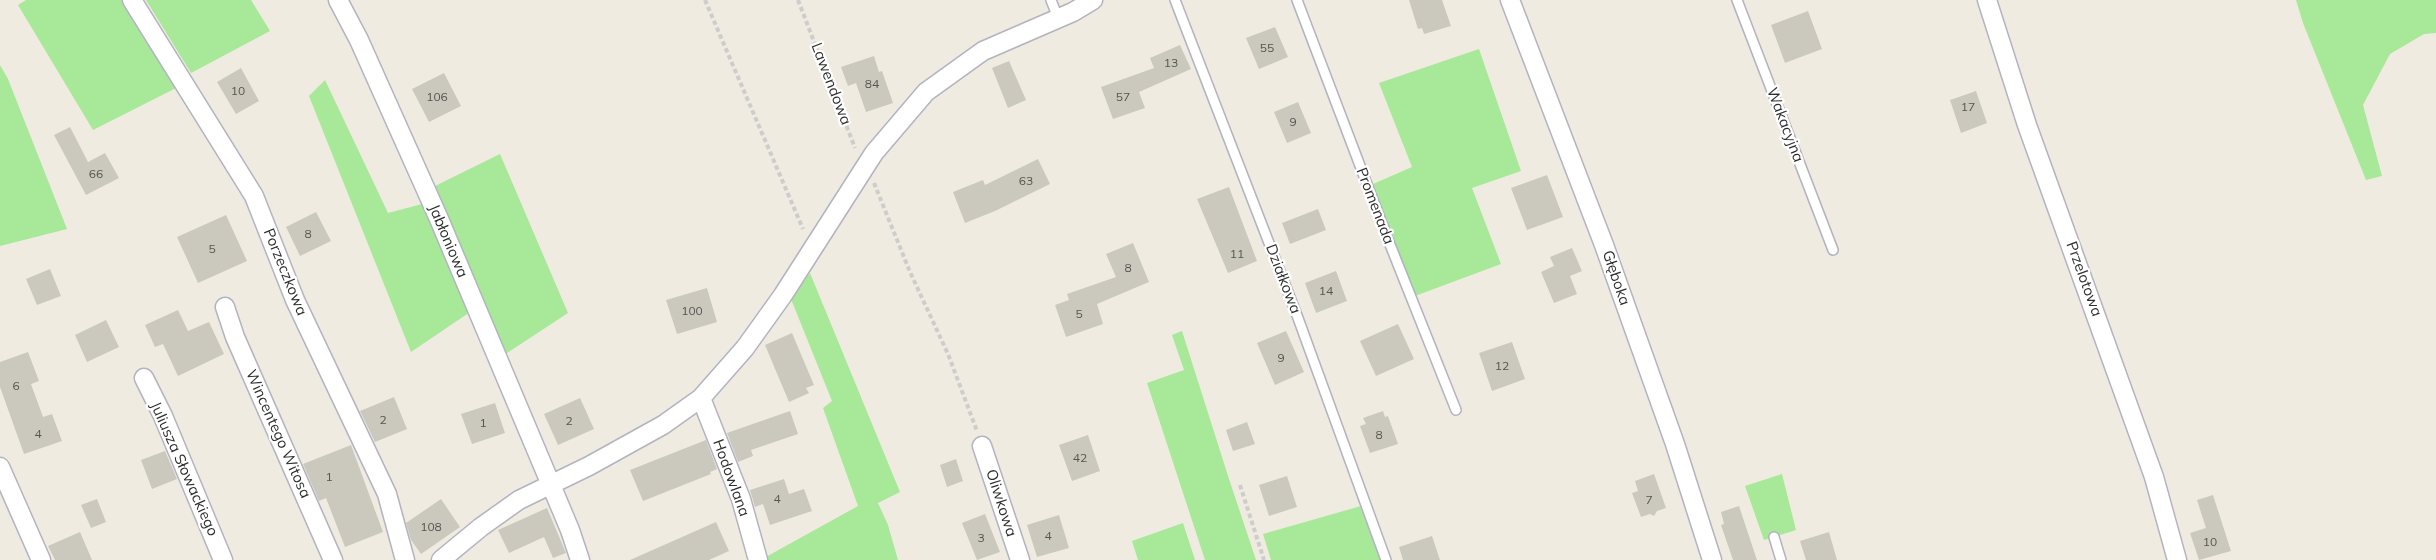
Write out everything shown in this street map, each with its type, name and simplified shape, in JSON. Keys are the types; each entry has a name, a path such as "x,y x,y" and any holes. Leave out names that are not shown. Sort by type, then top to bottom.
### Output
{"street":[{"name":"Porzeczkowa","path":"132,0 254,196 295,300 387,494 405,560"},
{"name":"Jabłoniowa","path":"338,0 359,40 439,219 549,485 570,530 580,560"},
{"path":"441,560 519,500 663,425 700,398 745,348 783,295 874,153 926,92 983,51 1093,0"},
{"name":"Głęboka","path":"1510,0 1608,256 1675,444 1712,560"},
{"name":"Przelotowa","path":"1987,0 2027,125 2154,477 2177,560"},
{"name":"Wincentego Witosa","path":"225,307 235,337 333,560"},
{"name":"Juliusza Słowackiego","path":"144,378 163,416 223,560"},
{"name":"Hodowlana","path":"700,398 741,499 758,560"},
{"name":"Oliwkowa","path":"982,446 1020,560"},
{"path":"0,467 41,560"}],"lane":[{"path":"1051,0 1058,18"},
{"name":"Działkowa","path":"1175,0 1298,318 1386,560"},
{"name":"Promenada","path":"1297,0 1456,410"},
{"name":"Wakacyjna","path":"1737,0 1833,250"},
{"path":"1774,537 1781,560"}],"path":[{"path":"705,0 777,172 813,248"},
{"name":"Lawendowa","path":"798,0 864,169 876,187 910,272 948,354 982,446"},
{"path":"1240,485 1264,560"}],"green space":[{"path":"26,0 124,0 180,86 93,130 18,5"},
{"path":"146,0 251,0 270,31 191,73"},
{"path":"2296,0 2436,0 2436,33 2424,34 2390,54 2363,105 2382,176 2366,180 2303,23"},
{"path":"1479,49 1521,171 1472,188 1501,264 1415,296 1373,184 1412,167 1379,83"},
{"path":"0,65 8,79 67,229 0,246"},
{"path":"325,80 388,213 426,203 473,310 411,352 309,96"},
{"path":"500,154 568,313 504,355 433,187"},
{"path":"810,273 900,492 878,503 888,525 898,560 765,560 764,558 858,506 823,408 832,401 791,299"},
{"path":"1182,331 1256,560 1205,560 1147,383 1184,370 1172,335"},
{"path":"1782,474 1796,530 1764,540 1745,486"},
{"path":"1361,506 1381,560 1271,560 1263,534"},
{"path":"1183,523 1195,560 1138,560 1132,541"}],"building":[{"path":"1409,0 1442,0 1451,26 1424,34 1422,28 1418,29"},
{"path":"1808,11 1822,49 1785,63 1771,25"},
{"path":"1275,27 1288,57 1259,69 1246,38"},
{"path":"1180,45 1191,69 1139,92 1145,108 1113,119 1101,87 1154,68 1150,58"},
{"path":"874,56 893,103 866,112 856,83 848,86 841,67"},
{"path":"1009,61 1026,100 1008,108 992,68"},
{"path":"241,68 259,101 236,114 217,82"},
{"path":"444,73 461,106 429,122 412,89"},
{"path":"1976,91 1987,123 1961,133 1950,100"},
{"path":"1298,102 1311,133 1287,143 1274,112"},
{"path":"70,127 88,162 105,153 119,178 86,195 54,135"},
{"path":"1038,159 1050,184 965,223 953,192 983,180 985,185"},
{"path":"1547,175 1563,217 1527,230 1511,188"},
{"path":"1229,187 1257,261 1228,273 1197,199"},
{"path":"1318,209 1326,230 1290,244 1282,223"},
{"path":"316,212 331,241 300,256 286,227"},
{"path":"226,215 247,261 198,283 177,237"},
{"path":"1133,243 1149,282 1097,304 1103,324 1066,337 1055,305 1069,300 1067,294 1116,277 1106,254"},
{"path":"1572,248 1582,271 1570,276 1577,294 1554,303 1541,272 1554,266 1550,257"},
{"path":"50,269 61,296 37,305 26,279"},
{"path":"1336,271 1347,301 1316,313 1305,283"},
{"path":"707,288 717,322 677,334 666,300"},
{"path":"178,310 188,331 209,322 224,354 178,376 163,344 155,347 145,325"},
{"path":"106,320 119,347 87,362 75,335"},
{"path":"1398,324 1414,359 1376,376 1360,341"},
{"path":"1286,331 1304,372 1275,385 1257,343"},
{"path":"792,333 814,385 806,388 809,393 789,402 765,345"},
{"path":"1512,342 1525,379 1492,391 1479,353"},
{"path":"28,352 39,381 31,384 43,417 52,414 62,441 24,454 0,387 0,362"},
{"path":"394,397 407,429 375,442 360,411"},
{"path":"580,398 594,429 558,445 544,414"},
{"path":"495,403 505,433 472,444 461,414"},
{"path":"790,411 798,434 751,450 753,456 738,462 727,433"},
{"path":"1383,411 1385,417 1388,416 1398,444 1370,453 1360,426 1366,424 1363,418"},
{"path":"1247,422 1255,444 1233,451 1226,430"},
{"path":"1088,435 1100,471 1072,481 1059,445"},
{"path":"706,440 717,469 710,472 711,474 643,501 630,470"},
{"path":"351,445 383,532 345,547 326,498 319,501 303,464"},
{"path":"165,451 177,479 152,489 141,460"},
{"path":"956,459 963,481 947,487 940,465"},
{"path":"1654,474 1666,508 1657,511 1654,516 1650,514 1641,517 1632,493 1638,491 1635,481"},
{"path":"1287,476 1297,507 1269,516 1259,485"},
{"path":"784,479 789,494 804,489 812,511 770,525 763,504 755,507 750,490"},
{"path":"2213,495 2231,551 2199,560 2190,533 2206,528 2197,500"},
{"path":"97,499 106,522 91,528 81,505"},
{"path":"441,499 460,527 421,554 411,540 406,523"},
{"path":"1739,506 1757,560 1733,560 1721,525 1724,524 1721,512"},
{"path":"547,508 566,553 553,558 544,537 509,553 498,530"},
{"path":"985,514 1000,552 977,560 962,523"},
{"path":"1059,515 1069,548 1037,557 1027,525"},
{"path":"716,522 729,551 709,560 630,560"},
{"path":"80,532 92,560 55,560 48,546"},
{"path":"1829,532 1837,560 1806,560 1800,541"},
{"path":"1432,536 1440,560 1403,560 1399,547"}]}
